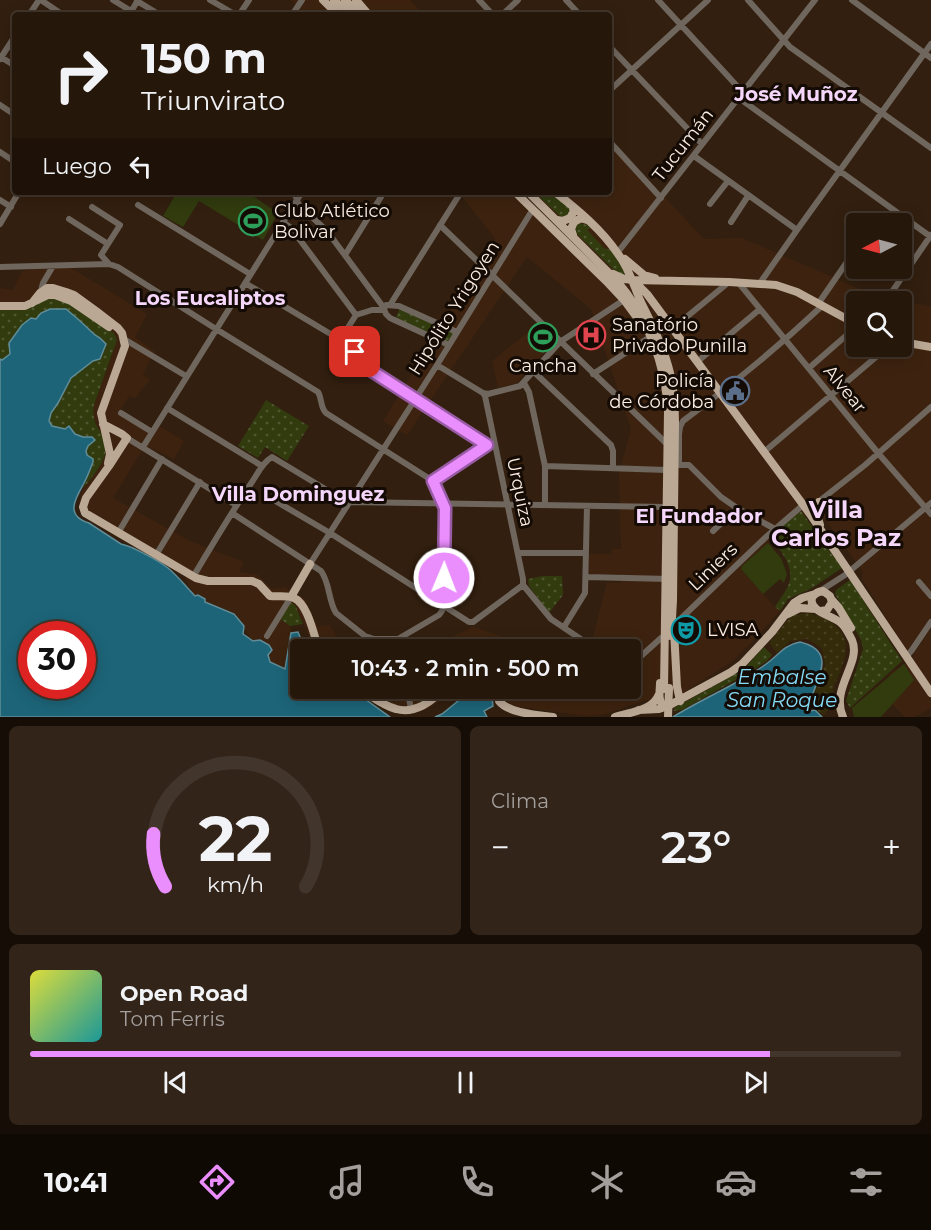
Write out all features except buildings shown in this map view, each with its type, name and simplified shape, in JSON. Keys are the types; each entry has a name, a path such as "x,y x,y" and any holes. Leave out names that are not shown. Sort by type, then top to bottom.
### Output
{"main road":[{"path":"323,0 335,12"},
{"path":"334,0 347,12"},
{"path":"345,0 357,12"},
{"path":"518,195 561,230 590,259 616,276 633,280 760,283 783,287 846,320"},
{"path":"531,195 556,220 561,230 574,237"},
{"path":"559,195 572,205 618,252 644,274 658,280"},
{"path":"556,220 563,221 570,218 574,211 572,205"},
{"path":"587,220 581,218 574,222 571,229 574,237 650,334"},
{"path":"615,717 649,706 657,700 664,688 669,601 666,388 640,298 618,252"},
{"path":"602,266 630,297 667,362 673,385 675,412 674,544 669,579"},
{"path":"633,280 647,294 805,508 931,693"},
{"path":"647,294 648,284 658,280"},
{"path":"0,306 25,306 40,296 52,294 67,299 124,339 125,346 102,411 101,418 110,457 105,470"},
{"path":"650,334 655,321 663,317"},
{"path":"912,344 931,347"},
{"path":"103,424 127,438 86,498 83,509 87,514 193,577 208,581 252,581 259,584 272,597 291,597 299,601 304,608 315,639"},
{"path":"108,443 122,446"},
{"path":"668,445 671,452 671,472 675,483"},
{"path":"675,494 679,465"},
{"path":"819,502 818,515 822,532"},
{"path":"666,507 671,510 670,532 674,544"},
{"name":"Hipólito Yrigoyen","path":"291,597 310,564"},
{"path":"818,592 812,602 818,610 843,624 854,646 854,654 840,696 843,717"},
{"path":"639,710 665,707 680,701 731,672 742,664 798,600 818,592 828,594 840,608 860,648 844,696 844,709 848,717"},
{"path":"786,616 800,608 827,610 832,602 831,598"},
{"path":"669,601 680,701"},
{"path":"666,717 661,638 669,601"},
{"path":"665,707 661,703 673,627"},
{"path":"376,699 399,710 421,706 432,699"},
{"path":"500,699 503,706 553,717"}],"street":[{"path":"40,0 58,12"},
{"path":"113,0 129,12"},
{"path":"210,0 232,12"},
{"path":"479,0 490,12"},
{"path":"505,12 518,0"},
{"path":"567,0 577,12"},
{"path":"658,0 738,86 740,97 839,172 931,236 893,291"},
{"path":"612,88 708,0"},
{"path":"748,0 790,46 931,148"},
{"name":"Tucumán","path":"618,252 815,0"},
{"path":"852,0 931,58"},
{"path":"138,1 155,12"},
{"path":"1,58 12,41"},
{"path":"760,283 931,44"},
{"path":"0,45 6,51"},
{"path":"612,49 702,144"},
{"path":"612,144 661,198"},
{"path":"694,156 797,230"},
{"path":"710,204 728,181"},
{"path":"0,224 18,195"},
{"path":"143,447 299,195"},
{"path":"300,195 299,205 327,231 387,309 390,318 449,345"},
{"path":"345,255 382,195"},
{"path":"387,309 459,195"},
{"path":"731,222 748,196"},
{"path":"0,200 11,207"},
{"path":"138,205 250,274"},
{"path":"92,207 120,225 101,255 109,264"},
{"name":"Hipólito Yrigoyen","path":"310,564 533,209"},
{"path":"69,219 108,244"},
{"path":"283,222 291,228 356,315"},
{"path":"440,225 668,445"},
{"path":"0,267 109,264 118,267 318,392 326,413 433,481 445,508 444,607 439,615 398,639 369,638 336,613 325,576 321,571 231,513"},
{"path":"775,529 737,508 716,492 689,465 679,465 681,424 785,340 820,305 846,264"},
{"path":"40,296 43,284 53,266"},
{"path":"672,329 729,282"},
{"name":"Alvear","path":"738,282 878,453 928,505 931,514"},
{"path":"245,283 340,340 353,350 361,364 490,444 433,481"},
{"path":"437,365 483,393 488,394 517,387 524,383 560,342 624,300"},
{"path":"340,340 356,315 399,306 457,332"},
{"path":"697,362 760,309"},
{"path":"593,374 650,334"},
{"path":"809,368 846,335"},
{"path":"124,339 186,376"},
{"path":"764,452 876,357"},
{"path":"534,371 610,445 613,451 613,468"},
{"path":"524,383 529,392 545,466 545,504"},
{"name":"Urquiza","path":"483,393 486,399 490,444 507,504 523,585"},
{"name":"Liniers","path":"673,627 775,529 805,508 819,502 931,407"},
{"path":"167,408 262,466"},
{"path":"121,413 152,432"},
{"path":"127,438 236,505"},
{"path":"193,577 236,505 262,466 272,457 350,502 666,507"},
{"path":"118,533 162,459"},
{"path":"545,466 667,470"},
{"path":"156,555 200,482"},
{"path":"273,499 469,622 473,622 523,585 545,613 581,639"},
{"path":"818,592 849,571 928,505"},
{"path":"564,627 584,597 587,506"},
{"path":"713,531 737,508"},
{"path":"518,553 586,553"},
{"path":"586,576 669,579"},
{"path":"919,582 931,596"},
{"name":"Hipólito Yrigoyen","path":"267,636 291,597"},
{"path":"669,601 680,612 690,611"},
{"path":"906,657 931,622"},
{"path":"641,656 661,638"},
{"path":"409,699 411,709"}],"shaded area":[{"path":"291,0 410,0 422,12 302,12"},
{"path":"612,141 704,239 742,238 868,291 846,291 846,357 912,357 912,302 931,307 931,626 909,654 862,579 863,572 816,507 742,566 741,569 780,611 730,663 683,693 644,701 605,714 588,716 518,707 504,699 641,699 641,639 593,639 607,582 621,583 621,574 589,574 589,554 611,554 612,549 621,549 619,473 631,429 591,309 527,257 407,435 383,421 495,238 460,195 612,195"},
{"path":"63,263 147,314 135,337 154,351 143,375 150,380 135,398 129,396 120,411 153,434 159,426 184,441 174,459 149,447 141,452 113,498 190,541 244,562 239,572 258,575 272,589 285,587 305,599 318,627 330,625 338,639 310,639 299,613 280,618 290,626 291,633 285,670 270,662 268,655 253,641 234,614 195,596 183,574 82,512 79,503 83,489 103,461 104,438 98,431 93,415 94,405 112,356 31,307 0,304 0,288 13,290 22,271"},
{"path":"537,322 555,341 517,383 498,388 492,361"},
{"path":"474,627 508,639 447,639"},
{"path":"931,629 931,708 915,717 905,717 892,704 902,693 888,675 913,658"},
{"path":"372,699 442,699 428,709 410,712 394,711"}],"green space":[{"name":"Club Atlético Bolivar","path":"175,195 251,195 278,213 263,240 199,201 183,227 163,216"},
{"path":"537,195 553,195 571,209 571,214 562,218"},
{"path":"577,224 591,228 587,230 604,248 611,250 627,276 615,271 575,232"},
{"path":"53,298 63,300 114,333 117,340 94,405 94,419 103,437 106,451 100,465 83,489 93,462 85,451 92,437 52,426 49,421 51,413 71,378 93,361 100,338 79,320 0,359 0,309"},
{"path":"400,308 457,332 449,345 395,319"},
{"path":"266,400 309,426 287,461 265,447 258,458 238,446"},
{"path":"801,511 842,568 812,588 788,599 780,611 775,607 788,586 790,572 786,560 769,537"},
{"path":"768,543 781,558 787,574 784,583 780,579 763,594 741,569"},
{"path":"562,576 563,595 549,613 529,586 528,579"},
{"path":"850,580 902,661 850,708 846,701 863,649 861,640 835,594 836,590"},
{"path":"289,602 295,605 303,624 290,626 279,618"},
{"path":"764,647 772,655 767,661 682,710 674,711 674,708 743,670"},
{"path":"904,664 914,680 881,717 854,717 852,708"}],"sand":[{"path":"807,613 833,624 845,641 845,657 834,686 832,703 824,715 810,705 825,665 822,649 808,639 790,641 777,653 769,643 791,616"}],"water":[{"path":"50,309 66,309 106,344 100,359 93,361 71,378 51,413 49,421 52,426 65,429 69,426 75,434 92,437 95,440 86,451 93,462 75,501 74,512 77,516 121,544 164,565 195,596 198,595 205,599 205,602 234,614 244,626 243,634 253,641 260,640 269,645 272,650 268,655 270,662 285,669 290,639 290,699 365,699 390,717 0,717 0,359 10,354 9,343 22,325 31,318 36,319 41,313"},
{"path":"298,632 301,639 290,639 291,633"},
{"name":"Embalse San Roque","path":"800,642 819,653 822,661 808,709 815,710 822,717 673,717 746,677 787,647"},
{"path":"458,699 492,699 493,706 484,711 487,717 435,717"}],"place":[{"name":"Club Atlético Bolivar","path":"253,221"},
{"name":"Sanatório Privado Punilla","path":"591,335"},
{"name":"Cancha","path":"543,337"},
{"name":"Policía de Córdoba","path":"735,391"},
{"name":"LVISA","path":"686,630"}],"district":[{"name":"José Muñoz","path":"796,94"},
{"name":"Los Eucaliptos","path":"210,298"},
{"name":"Villa Dominguez","path":"298,494"},
{"name":"El Fundador","path":"699,516"},
{"name":"Villa Carlos Paz","path":"836,523"}],"route":[{"path":"355,352 361,364 487,445 433,481 445,508 444,578"}]}
